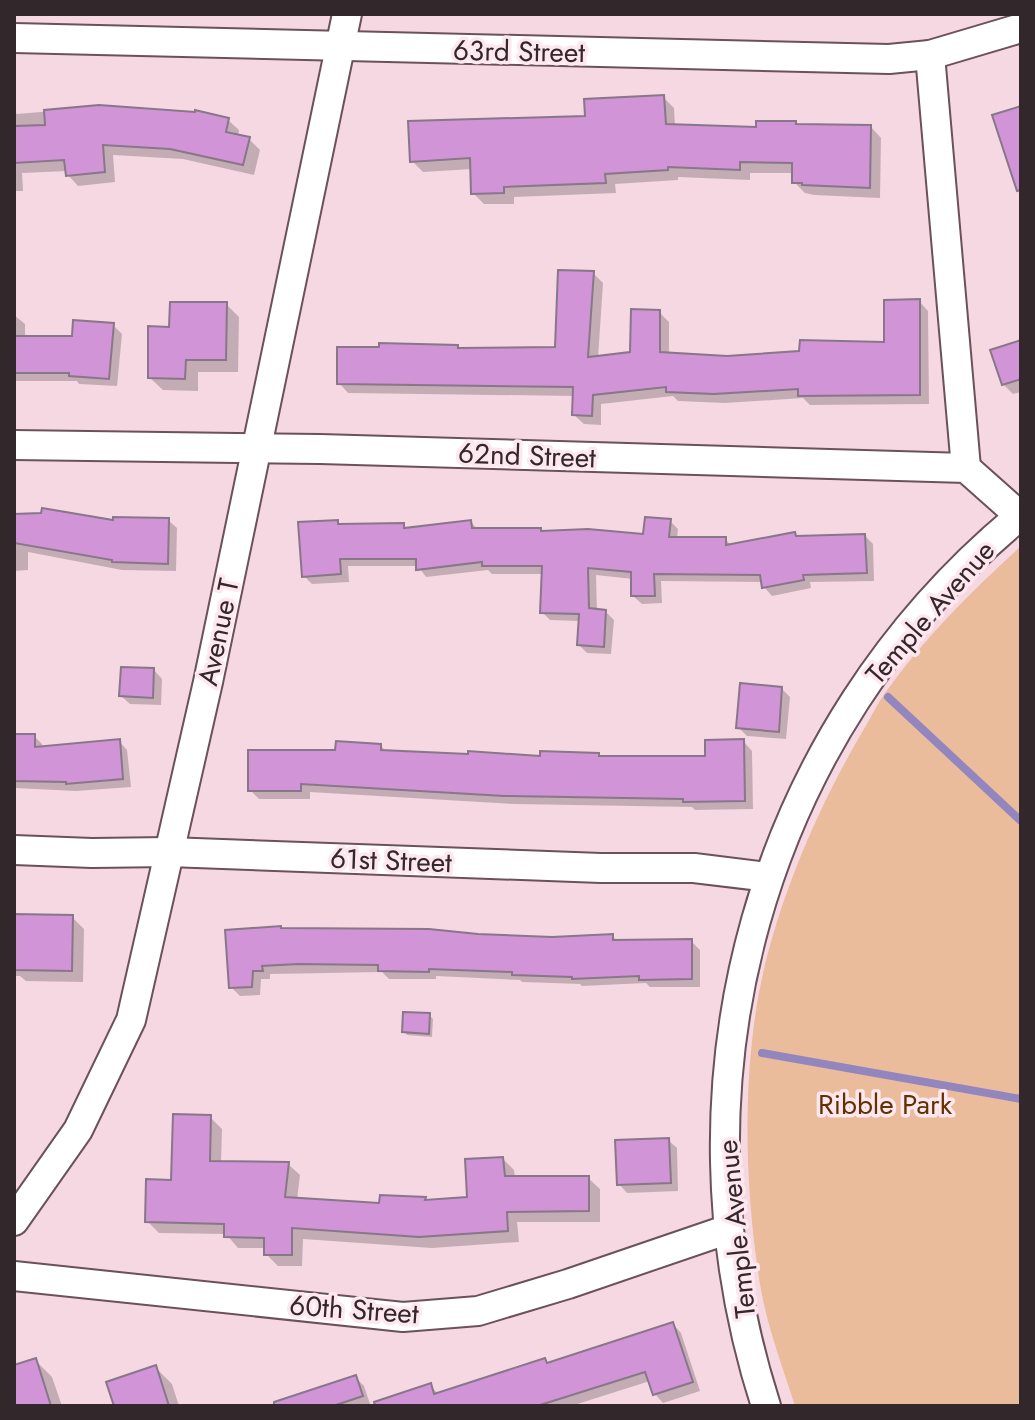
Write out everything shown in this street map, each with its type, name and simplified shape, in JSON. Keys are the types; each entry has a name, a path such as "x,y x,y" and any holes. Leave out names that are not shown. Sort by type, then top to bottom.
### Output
{"street":[{"name":"Avenue T","path":"14,1221 78,1130 131,1020 208,682 347,14"},
{"name":"63rd Street","path":"14,38 873,58 930,55 1021,28"},
{"path":"930,55 966,468 1020,516"},
{"name":"62nd Street","path":"14,445 256,448 966,468"},
{"name":"Temple Avenue","path":"766,1406 745,1324 729,1229 724,1126 728,1060 743,967 768,877 798,803 828,744 864,687 903,633 948,583 1020,516"},
{"name":"61st Street","path":"14,850 169,852 601,868 694,868 768,877"},
{"name":"60th Street","path":"14,1276 403,1317 478,1311 729,1229"}],"green space":[{"name":"Ribble Park","path":"1021,546 1021,1406 795,1406 765,1310 749,1180 751,1049 770,945 810,835 843,766 882,698 932,634"}],"building":[{"path":"664,95 666,124 756,127 756,121 796,121 796,124 871,125 870,188 792,183 792,163 740,162 740,170 668,167 668,170 605,174 606,183 504,187 504,193 471,194 470,158 410,162 408,121 585,116 584,99"},
{"path":"99,105 195,110 229,118 226,132 250,137 243,165 170,149 103,145 105,172 66,176 64,160 14,163 14,126 45,125 44,110"},
{"path":"1021,106 1021,190 1017,191 992,115"},
{"path":"558,270 594,271 588,357 630,352 631,309 660,310 660,352 727,356 799,351 800,340 884,342 884,300 920,299 920,395 798,396 798,389 714,394 666,392 666,387 593,395 592,416 572,415 573,387 337,384 337,347 379,347 379,343 458,345 458,348 555,347"},
{"path":"170,302 227,302 226,360 186,360 185,379 148,378 148,326 169,327"},
{"path":"73,320 114,323 109,379 69,376 69,373 14,373 14,336 72,336"},
{"path":"1021,340 1021,379 1002,385 990,350"},
{"path":"42,508 113,520 113,517 169,518 168,564 112,562 14,543 14,514 41,513"},
{"path":"645,517 671,519 669,537 726,537 726,545 795,532 796,536 865,534 867,573 803,575 804,580 762,588 760,575 654,574 655,596 631,596 631,572 588,568 589,608 606,610 604,647 577,645 579,614 540,613 542,566 482,566 482,562 416,570 416,559 340,559 341,574 302,577 298,522 404,523 404,528 471,520 472,528 541,528 541,531 588,529 643,534"},
{"path":"121,667 154,668 153,698 119,696"},
{"path":"740,683 782,687 779,732 736,728"},
{"path":"14,734 35,734 35,747 120,739 123,779 66,784 14,781"},
{"path":"744,739 745,801 504,796 301,784 301,791 248,791 248,750 335,750 336,741 381,744 381,750 468,754 468,751 540,756 540,751 599,753 599,756 705,756 705,740"},
{"path":"14,914 73,915 72,971 14,970"},
{"path":"281,926 429,929 552,937 613,934 613,940 692,939 692,979 639,980 639,976 572,979 512,975 512,972 378,971 378,965 298,964 262,966 263,971 253,971 252,987 229,988 225,930"},
{"path":"403,1012 430,1013 429,1034 402,1032"},
{"path":"173,1114 211,1115 210,1161 289,1162 285,1197 379,1203 380,1195 426,1197 425,1200 467,1197 465,1159 503,1157 505,1176 589,1176 589,1211 507,1212 508,1231 419,1237 292,1228 292,1255 264,1255 264,1238 224,1237 224,1224 145,1222 146,1179 171,1180"},
{"path":"669,1138 671,1183 617,1185 615,1140"},
{"path":"673,1322 693,1382 653,1395 645,1372 537,1406 375,1406 374,1402 431,1383 434,1394 545,1358 547,1363"},
{"path":"36,1358 51,1406 14,1406 14,1365"},
{"path":"156,1365 169,1406 114,1406 106,1382"},
{"path":"356,1375 363,1396 333,1406 274,1406 274,1402"}],"waterway":[{"path":"888,697 1021,821"},
{"path":"762,1053 1021,1099"}]}
